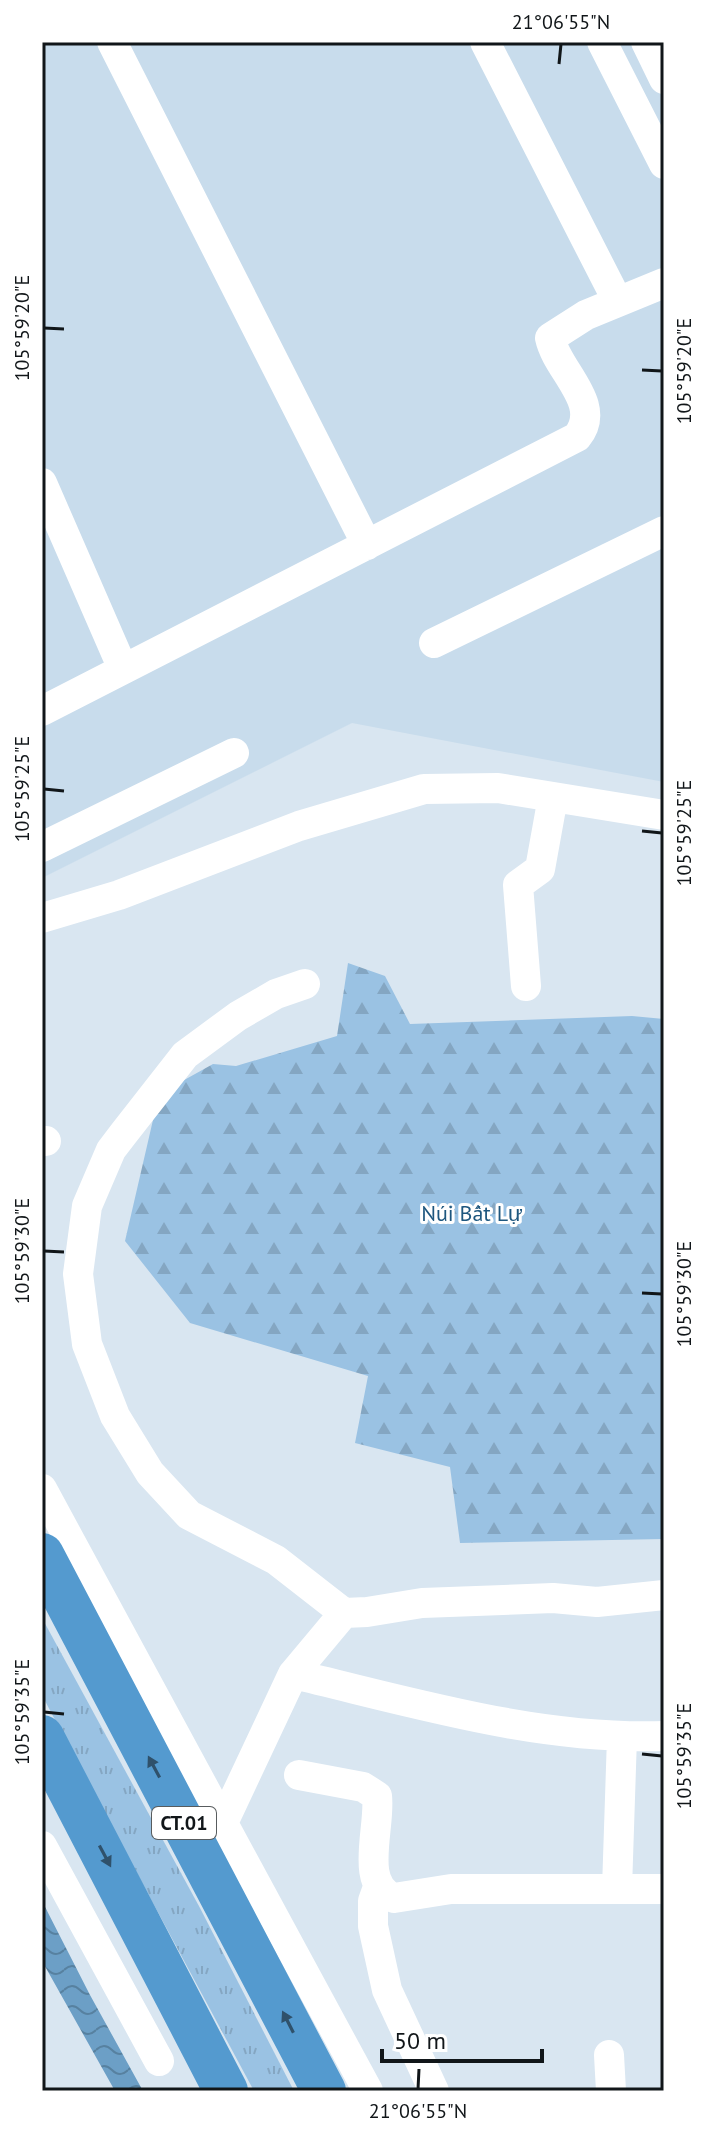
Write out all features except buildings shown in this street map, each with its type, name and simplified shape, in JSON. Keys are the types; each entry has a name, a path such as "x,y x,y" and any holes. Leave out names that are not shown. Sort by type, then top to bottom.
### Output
{"highway":[{"name":"CT.01","path":"42,1555 324,2091"},
{"path":"42,1737 226,2091"}],"street":[{"path":"112,42 367,545"},
{"path":"485,42 618,302"},
{"path":"602,42 664,164"},
{"path":"646,42 664,79"},
{"path":"42,711 577,437 587,415 584,402 552,349 550,338 586,315 664,283"},
{"path":"42,483 123,669"},
{"path":"434,643 664,531"},
{"path":"42,847 234,753"},
{"path":"42,918 119,895 299,826 424,789 498,788 664,815"},
{"path":"526,986 518,885 540,869 553,797"},
{"path":"305,984 276,994 238,1016 185,1055 111,1150 87,1206 78,1274 87,1344 115,1416 150,1473 189,1515 276,1560 344,1613 422,1603 553,1598 597,1602 664,1595"},
{"path":"42,1489 368,2091"},
{"path":"222,1825 293,1674 344,1613"},
{"path":"293,1674 415,1705 542,1730 622,1737 664,1736"},
{"path":"617,1889 622,1737"},
{"path":"299,1775 363,1787 377,1796 379,1809 373,1877 378,1887 394,1898 451,1889 664,1889"},
{"path":"42,1846 159,2061"},
{"path":"378,1887 373,1901 373,1926 387,1990 434,2091"},
{"path":"609,2055 611,2091"}],"shaded area":[{"path":"42,42 664,42 664,782 352,723 42,878"}],"green space":[{"name":"Núi Bất Lự","path":"348,963 385,976 410,1024 632,1016 664,1019 664,1539 460,1543 450,1467 355,1443 368,1376 190,1323 125,1241 159,1094 213,1064 236,1066 337,1036"},
{"path":"42,1618 200,1908 294,2091 254,2091 67,1743 42,1695"}],"water":[{"path":"42,1901 143,2091 115,2091 42,1961"}]}
